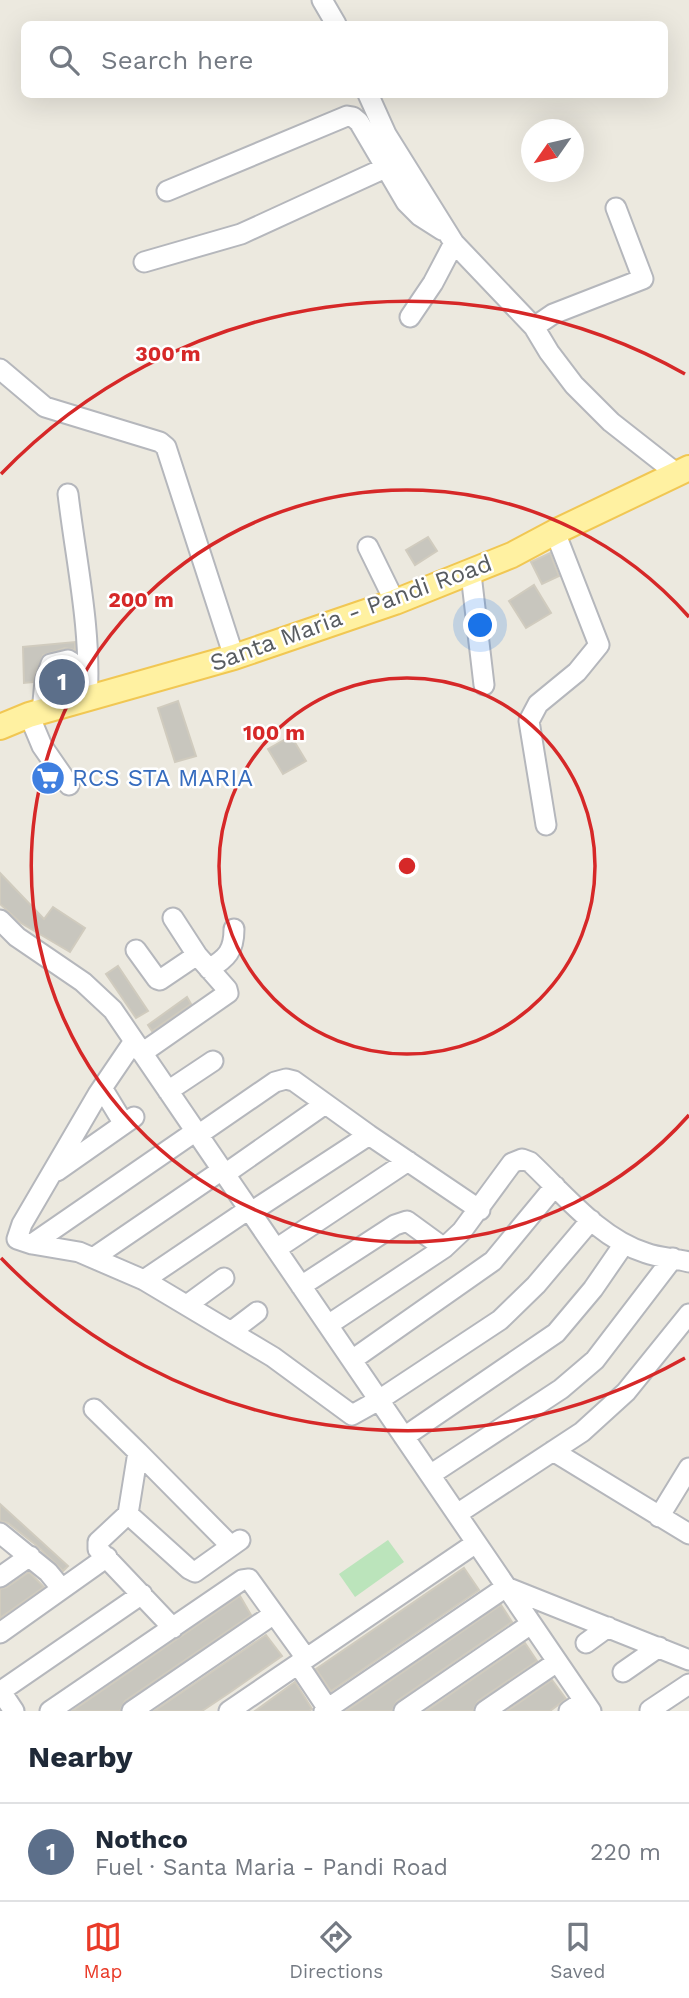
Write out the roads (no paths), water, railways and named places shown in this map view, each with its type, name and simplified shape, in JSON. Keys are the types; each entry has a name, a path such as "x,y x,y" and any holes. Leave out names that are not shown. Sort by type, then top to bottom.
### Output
{"main road":[{"name":"Santa Maria - Pandi Road","path":"0,727 35,713 234,657 395,603 512,555 682,470"}],"street":[{"path":"322,0 332,21"},
{"path":"370,98 386,134 450,237 534,327 574,385 611,422 682,470"},
{"path":"167,191 347,116 359,122 406,202 420,216 450,237"},
{"path":"144,262 241,234 386,168"},
{"path":"534,327 553,314 643,279 616,208"},
{"path":"410,317 433,283 450,237"},
{"path":"0,369 45,407 166,447 234,657"},
{"path":"68,494 89,671 82,701"},
{"path":"546,825 529,721 538,704 577,672 599,645 555,532"},
{"path":"368,547 395,603"},
{"path":"471,574 484,685"},
{"path":"69,785 42,746 35,713 48,668 58,660 74,662 82,701"},
{"path":"173,918 203,962 227,989 227,995 138,1046 102,1088 16,1236 19,1241 79,1252 144,1280 232,1331 278,1354 352,1415 500,1320 536,1285 591,1220"},
{"path":"0,920 17,937 83,982 113,1010 557,1662 581,1708"},
{"path":"136,950 160,980 231,953 234,929"},
{"path":"168,1091 213,1061"},
{"path":"32,1244 275,1082 286,1079 294,1081 480,1210"},
{"path":"54,1173 129,1121 102,1088"},
{"path":"93,1258 325,1104"},
{"path":"144,1280 369,1135"},
{"path":"328,1325 443,1248 480,1210 517,1160 523,1159 530,1163 591,1220 624,1244 647,1254 681,1260"},
{"path":"276,1249 408,1161"},
{"path":"352,1360 493,1261 555,1186"},
{"path":"301,1286 395,1225 407,1221 443,1248"},
{"path":"404,1437 556,1333 593,1289 624,1244"},
{"path":"430,1475 561,1389 595,1360 681,1260"},
{"path":"187,1305 224,1278"},
{"path":"232,1331 257,1312"},
{"path":"457,1514 582,1432 626,1392 689,1314"},
{"path":"94,1409 236,1543 195,1572 128,1514"},
{"path":"553,1451 689,1534"},
{"path":"138,1452 128,1514 98,1542 98,1549 173,1628"},
{"path":"659,1517 689,1468"},
{"path":"0,1533 30,1556 62,1589"},
{"path":"229,1711 476,1543"},
{"path":"0,1577 30,1556"},
{"path":"0,1633 107,1557"},
{"path":"50,1711 242,1580 250,1579 331,1709 506,1587"},
{"path":"506,1587 689,1660"},
{"path":"15,1711 0,1690 142,1594"},
{"path":"132,1711 274,1615"},
{"path":"404,1711 531,1624"},
{"path":"586,1643 608,1627"},
{"path":"623,1672 659,1647"},
{"path":"485,1711 557,1662"},
{"path":"650,1710 689,1684"}],"place":[{"name":"Nothco","path":"62,682"},
{"name":"RCS STA MARIA","path":"48,778"}]}
